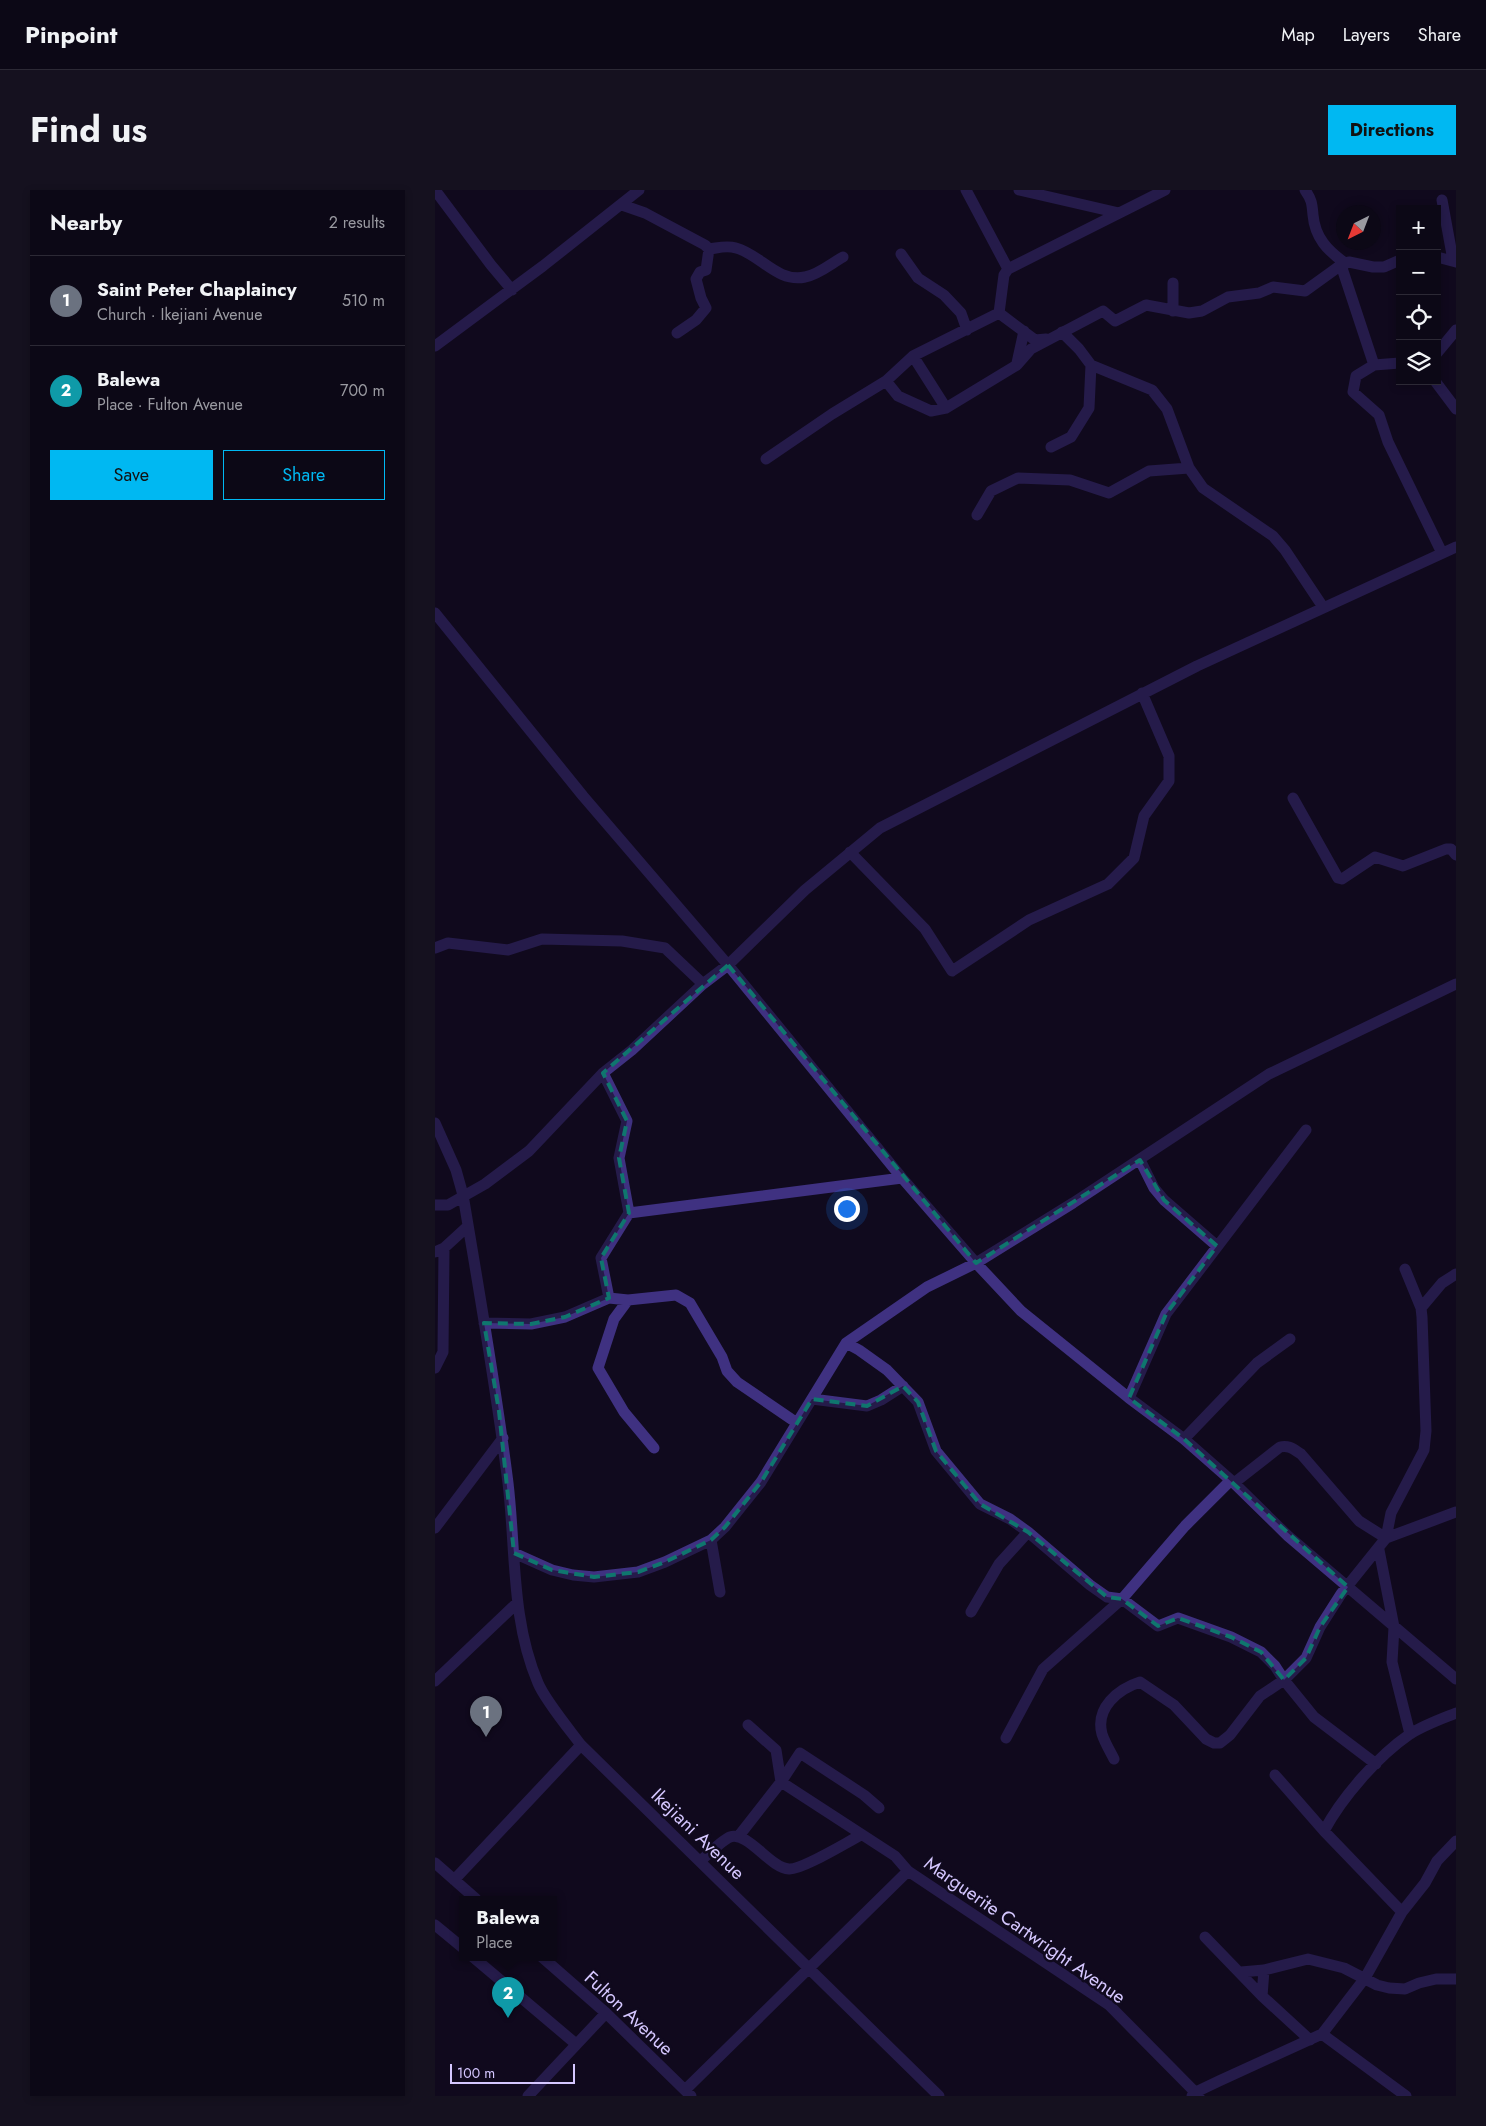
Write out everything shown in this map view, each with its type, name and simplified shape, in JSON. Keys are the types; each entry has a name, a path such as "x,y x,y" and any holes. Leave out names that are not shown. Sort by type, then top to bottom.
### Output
{"street":[{"path":"435,190 512,290"},
{"path":"435,346 512,290 639,190"},
{"path":"966,190 1008,268"},
{"path":"1019,190 1119,213"},
{"path":"999,313 1004,275 1008,268 1165,190"},
{"path":"1305,190 1314,206 1313,216 1324,246 1343,264 1374,364"},
{"path":"1441,258 1455,261 1442,200"},
{"path":"621,206 645,213 705,245 709,249"},
{"path":"709,249 721,246 735,247 747,252 767,267 783,275 799,278 807,277 843,256"},
{"path":"677,333 696,320 706,308 696,279 700,272 706,270 709,249"},
{"path":"901,254 918,278 944,295 961,313 967,330"},
{"path":"886,381 898,396 931,411 946,408 1017,365 1031,349 1103,310 1115,321 1147,305 1189,313 1202,311 1228,297 1259,293 1273,287 1305,291 1343,264 1349,262 1373,267 1384,267 1396,262"},
{"path":"1173,283 1173,310"},
{"path":"767,459 832,414 886,381 913,356 999,313"},
{"path":"999,313 1035,340 1043,341 1057,335"},
{"path":"1441,348 1456,330"},
{"path":"1017,365 1024,331"},
{"path":"1057,335 1079,349 1091,365 1152,390 1167,409 1189,468 1203,488 1273,536 1285,550 1323,607"},
{"path":"913,356 946,408"},
{"path":"1396,363 1374,364 1356,376 1353,392 1379,415 1388,442 1442,553"},
{"path":"1051,447 1071,436 1089,408 1091,365"},
{"path":"1438,385 1456,409"},
{"path":"977,515 991,491 1018,478 1069,480 1109,493 1149,471 1189,468"},
{"path":"435,1206 448,1205 485,1184 529,1151 603,1073 633,1050 703,984 728,964 805,890 880,828 1142,693 1323,607 1456,547"},
{"path":"435,613 583,796 728,964 902,1178 976,1263 1021,1311 1129,1398 1184,1439 1232,1481 1288,1536 1456,1679"},
{"path":"850,852 925,929 952,971 1029,920 1108,884 1134,858 1143,816 1169,781 1169,756 1142,693"},
{"path":"1293,798 1338,878 1342,879 1375,857 1403,866 1446,849 1451,849 1456,855"},
{"path":"435,948 447,943 509,950 542,939 622,941 665,948 703,984"},
{"path":"515,1553 552,1570 594,1577 638,1572 665,1562 711,1540 725,1527 761,1482 846,1343 927,1287 976,1263 1141,1160 1269,1074 1456,984"},
{"path":"603,1073 627,1121 619,1158 629,1213 601,1258 609,1298"},
{"name":"Ikejiani Avenue","path":"435,1123 455,1170 463,1195 503,1438 515,1553 517,1603 526,1650 539,1685 581,1745 939,2096"},
{"path":"1129,1398 1166,1314 1306,1130"},
{"path":"1141,1160 1154,1188 1164,1200 1217,1246"},
{"path":"629,1213 902,1178"},
{"path":"435,1368 443,1352 439,1250 468,1226"},
{"path":"1114,1759 1102,1732 1102,1715 1113,1697 1129,1685 1140,1682 1159,1694 1186,1717 1206,1739 1214,1743 1220,1743 1239,1726 1260,1696 1284,1680 1306,1658 1320,1626 1348,1586 1379,1550 1386,1538 1391,1514 1423,1450 1427,1431 1421,1308 1405,1269"},
{"path":"1421,1308 1442,1283 1456,1274"},
{"path":"484,1323 531,1324 565,1317 609,1298 628,1300 675,1295 690,1303 732,1377 757,1397 797,1423"},
{"path":"628,1300 614,1319 598,1368 624,1412 654,1448"},
{"path":"1184,1439 1257,1364 1290,1339"},
{"path":"846,1343 887,1370 918,1402 936,1451 981,1504 1010,1519 1029,1532 1090,1585 1107,1597 1122,1599 1158,1626 1178,1618 1239,1640 1261,1652 1275,1666 1314,1717 1376,1764"},
{"path":"812,1399 867,1406 881,1400 903,1386"},
{"path":"435,1528 503,1438"},
{"path":"1006,1738 1043,1669 1122,1599 1185,1526 1232,1481 1279,1447 1292,1447 1301,1454 1359,1521 1386,1538"},
{"path":"1386,1538 1456,1512"},
{"path":"971,1612 999,1564 1029,1532"},
{"path":"711,1540 721,1592"},
{"path":"1379,1550 1394,1627 1392,1662 1410,1734"},
{"path":"435,1681 517,1603"},
{"path":"1325,1831 1334,1812 1346,1796 1388,1751 1410,1734 1456,1714"},
{"path":"748,1725 776,1750 781,1782 895,1856 908,1871"},
{"path":"454,1880 581,1745"},
{"path":"738,1837 781,1782 800,1753 864,1795 879,1808"},
{"path":"1275,1775 1402,1912"},
{"path":"700,1861 730,1837 738,1837 748,1842 779,1867 795,1869 861,1835"},
{"path":"1195,2095 1322,2034 1365,1978 1402,1912 1425,1883 1437,1861 1456,1841"},
{"path":"435,1863 473,1896"},
{"name":"Marguerite Cartwright Avenue","path":"688,2093 808,1969 908,1871 1109,2005 1195,2095"},
{"path":"435,1925 459,1945"},
{"path":"1205,1937 1241,1972 1262,1996 1310,2040"},
{"path":"1241,1972 1264,1970 1308,1959 1344,1968 1377,1985 1405,1989 1436,1979 1456,1979"},
{"path":"478,1961 577,2044"},
{"name":"Fulton Avenue","path":"547,1961 606,2013 688,2093"},
{"path":"1262,1996 1264,1970"},
{"path":"528,2096 606,2013"},
{"path":"1322,2034 1406,2096"}],"highlighted area":[{"path":"728,965 976,1263 1140,1160 1164,1200 1217,1246 1166,1314 1129,1398 1184,1439 1348,1587 1320,1627 1306,1658 1284,1680 1261,1652 1231,1637 1178,1618 1158,1626 1122,1599 1107,1597 1028,1532 980,1504 936,1451 918,1402 903,1386 867,1406 812,1399 761,1482 725,1527 711,1540 665,1562 638,1572 594,1577 552,1570 514,1553 499,1411 484,1323 531,1324 565,1317 609,1298 601,1258 629,1213 619,1158 627,1121 603,1073"}],"place":[{"name":"Saint Peter Chaplaincy","path":"486,1737"},
{"name":"Balewa","path":"508,2018"}]}
